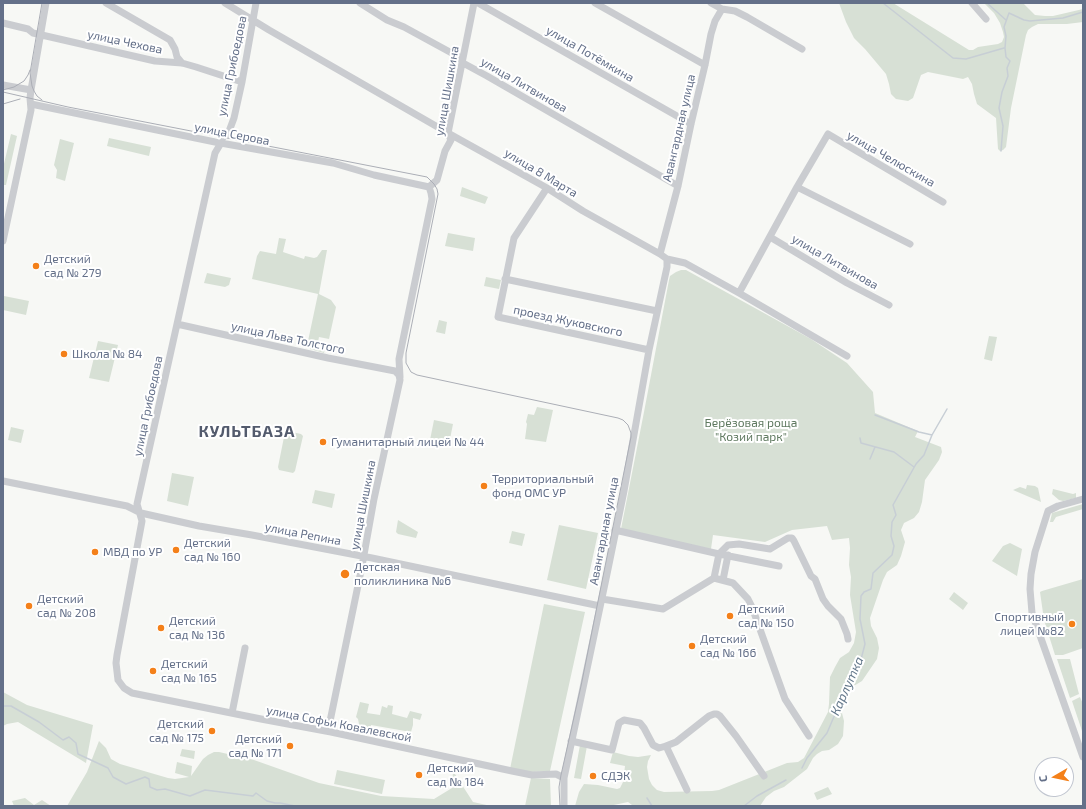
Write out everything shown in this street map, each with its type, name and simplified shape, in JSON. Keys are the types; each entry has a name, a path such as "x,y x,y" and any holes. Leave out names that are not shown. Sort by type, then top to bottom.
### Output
{"street":[{"path":"3,240 31,110 31,90 46,3"},
{"path":"106,3 170,40 175,49 177,58 182,63"},
{"name":"улица 8 Марта","path":"225,3 269,30 667,259 685,264 740,293 847,356"},
{"name":"улица Грибоедова","path":"117,676 117,655 142,521 141,513 137,504 154,434 215,152 223,137 228,134 234,118 254,20 256,3"},
{"name":"улица Литвинова","path":"360,3 387,20 459,58 463,63 678,186"},
{"name":"улица Шишкина","path":"328,731 400,378 400,359 432,199 429,187 437,180 445,151 451,140 448,133 474,3"},
{"name":"улица Потёмкина","path":"478,3 691,124"},
{"path":"595,3 705,65"},
{"path":"711,3 722,9 735,11 747,17 802,49"},
{"path":"972,3 986,19"},
{"name":"Авангардная улица","path":"660,254 678,186 711,34 715,21 722,9"},
{"name":"улица Чехова","path":"3,24 28,29 33,33 155,61 182,63 242,82"},
{"path":"3,85 31,90"},
{"name":"улица Серова","path":"31,104 221,143 333,163 374,175 429,187"},
{"name":"улица Челюскина","path":"797,187 828,134 943,202"},
{"path":"740,293 797,187 910,244"},
{"name":"проезд Жуковского","path":"546,188 514,238 498,317 649,350"},
{"name":"улица Литвинова","path":"770,237 847,283 889,305"},
{"name":"Авангардная улица","path":"564,806 564,778 624,491 649,350 667,267 667,259"},
{"path":"505,279 657,311"},
{"name":"улица Льва Толстого","path":"177,324 328,358 395,371 399,374 400,378"},
{"name":"улица Репина","path":"3,481 127,506 141,513 199,526 601,602 663,609 714,578"},
{"path":"1083,499 1058,506 1048,511 1035,552 1030,590 1032,613 1083,757"},
{"path":"616,530 719,554 779,566"},
{"path":"810,736 786,699 752,607 741,591 733,583 714,578 719,554 728,545 738,544 770,549 788,538 792,538 811,576 815,579 823,599 841,619 848,639"},
{"path":"723,580 728,555"},
{"path":"232,713 246,648"},
{"name":"улица Софьи Ковалевской","path":"117,676 124,688 132,693 328,731 532,775 556,774 564,778"},
{"path":"571,741 612,750 619,723 624,720 640,723 653,745 659,748 676,742 709,716 717,714 736,736 764,776"},
{"path":"666,746 687,790"}],"green space":[{"path":"839,3 893,3 969,50 998,44 1002,42 1004,37 1000,23 994,13 984,3 1023,3 1035,15 1045,16 1053,16 1083,9 1083,22 1067,24 1038,24 1028,30 1011,108 1006,147 1000,151 998,149 996,118 977,104 972,84 968,77 963,79 928,72 921,75 913,98 908,101 896,99 891,94 886,74 854,38"},
{"path":"11,134 17,136 6,185 3,185 3,168"},
{"path":"109,138 151,147 149,156 107,146"},
{"path":"60,139 74,143 65,181 56,178 57,170 54,165"},
{"path":"462,187 488,197 485,204 460,196"},
{"path":"448,233 475,238 473,251 445,246"},
{"path":"279,238 286,239 283,252 304,259 305,256 314,258 317,257 322,250 327,250 319,294 331,300 336,307 329,339 319,337 317,347 325,348 324,353 310,349 311,343 308,341 318,294 252,279 257,256 260,251 276,254"},
{"name":"Берёзовая роща \"Козий парк\"","path":"681,270 686,270 811,339 847,363 873,392 875,413 918,431 915,437 941,447 942,452 939,460 925,480 919,512 914,518 904,523 901,530 905,542 897,565 887,572 883,580 870,618 871,626 877,638 879,648 877,659 862,681 847,691 842,713 844,721 843,736 838,744 829,750 822,751 817,754 807,769 784,787 774,791 766,797 760,806 633,806 628,802 609,806 575,806 579,792 584,784 617,789 620,788 623,782 625,766 610,763 613,752 638,757 651,755 647,767 649,779 657,790 664,792 719,790 787,763 798,762 804,758 828,712 830,677 840,658 849,652 854,643 856,632 850,595 851,577 849,565 849,538 832,540 827,526 792,530 765,542 713,535 711,549 621,529 669,280 670,276"},
{"path":"207,273 231,278 229,285 225,287 204,283"},
{"path":"486,277 501,280 499,289 484,286"},
{"path":"4,296 29,301 26,315 3,310"},
{"path":"439,320 447,322 445,334 436,332"},
{"path":"989,336 997,337 992,361 984,359"},
{"path":"98,341 118,345 109,382 89,378"},
{"path":"537,407 553,410 546,442 525,439 528,414 534,415"},
{"path":"434,420 453,424 449,444 430,440"},
{"path":"11,427 24,430 21,443 8,440"},
{"path":"287,431 301,434 303,436 295,471 293,473 279,470 278,467 285,432"},
{"path":"172,473 194,477 188,506 167,501"},
{"path":"1027,485 1038,488 1041,502 1013,490 1020,487 1026,489"},
{"path":"1053,489 1073,494 1076,493 1076,498 1063,501 1059,500 1052,494"},
{"path":"315,490 335,494 332,508 312,503"},
{"path":"1083,504 1083,509 1056,517 1053,522 1050,522 1052,513"},
{"path":"398,520 418,532 416,538 398,534 396,532"},
{"path":"559,525 598,533 586,589 547,580"},
{"path":"512,531 525,534 522,546 509,543"},
{"path":"1010,543 1022,549 1017,576 992,561 1003,546"},
{"path":"1083,579 1083,648 1063,655 1055,655 1044,620 1040,592"},
{"path":"954,592 968,603 963,610 949,599"},
{"path":"544,604 585,612 550,771 532,772 510,769"},
{"path":"1057,659 1070,659 1079,694 1070,698"},
{"path":"3,692 27,705 93,725 86,763 18,722 3,726"},
{"path":"1080,697 1083,704 1083,734 1072,701"},
{"path":"360,702 369,704 367,713 380,715 382,706 387,708 388,705 393,706 392,714 407,718 410,711 422,714 420,720 413,718 411,732 371,725 369,735 353,732 354,727 358,726 359,724 356,717"},
{"path":"99,741 106,748 111,759 120,764 175,779 189,777 175,773 177,762 192,766 191,776 203,759 214,752 219,752 254,760 319,783 381,796 434,799 452,788 453,771 473,802 491,806 67,806 87,772"},
{"path":"580,745 587,746 581,779 574,778"},
{"path":"182,749 195,751 194,759 180,756"},
{"path":"337,770 385,780 382,794 334,784"},
{"path":"531,778 550,779 551,806 525,806"},
{"path":"828,787 832,794 817,800 814,793"},
{"path":"25,798 34,805 42,800 51,806 14,806 12,801"}],"waterway":[{"path":"883,3 953,58 966,59 1004,48"},
{"path":"987,3 1006,20"},
{"name":"Карлутка","path":"1001,151 1003,126 999,108 1002,92 1008,76 1007,68 1010,61 1006,57 1006,36 1004,27 1009,13 1024,20 1030,21 1063,18 1083,12"},
{"name":"Карлутка","path":"802,768 807,758 827,733 847,686 859,667 865,644 860,619 861,596 864,592 871,589 873,573 892,555 894,546 891,536 892,522 896,515 893,505 916,464 924,455 932,435 947,409"},
{"path":"875,415 919,432 932,435"},
{"path":"860,438 861,443 894,452 914,467"},
{"path":"870,459 875,447"},
{"name":"Карлутка","path":"3,706 11,706 39,722 63,740 69,737 76,743 78,754 108,768 113,777 126,784 145,777 149,779 150,787 157,790 165,789 190,796 205,790 253,796 256,793 267,801 295,806"},
{"name":"Карлутка","path":"744,806 757,796 786,780"},
{"path":"647,798 652,806"}],"tram line":[{"path":"42,3 30,73 34,91 42,100"},
{"path":"3,90 14,87 24,81 30,70"},
{"path":"3,92 68,107 427,177 434,184 438,194 406,353 406,363 411,372 417,375 618,418 623,420 628,425 631,437 581,686 561,775 559,787 560,806"},
{"path":"3,104 20,99"}],"place":[{"name":"Детский сад № 279","path":"36,266"},
{"name":"Школа № 84","path":"64,354"},
{"name":"Гуманитарный лицей № 44","path":"323,442"},
{"name":"Территориальный фонд ОМС УР","path":"484,486"},
{"name":"Детский сад № 160","path":"176,550"},
{"name":"МВД по УР","path":"95,552"},
{"name":"Детская поликлиника №6","path":"345,574"},
{"name":"Детский сад № 208","path":"29,606"},
{"name":"Детский сад № 150","path":"730,616"},
{"name":"Спортивный лицей №82","path":"1072,624"},
{"name":"Детский сад № 136","path":"161,628"},
{"name":"Детский сад № 166","path":"692,646"},
{"name":"Детский сад № 165","path":"153,671"},
{"name":"Детский сад № 175","path":"212,731"},
{"name":"Детский сад № 171","path":"290,746"},
{"name":"Детский сад № 184","path":"419,775"},
{"name":"СДЭК","path":"593,776"}],"district":[{"name":"КУЛЬТБАЗА","path":"247,432"}]}
